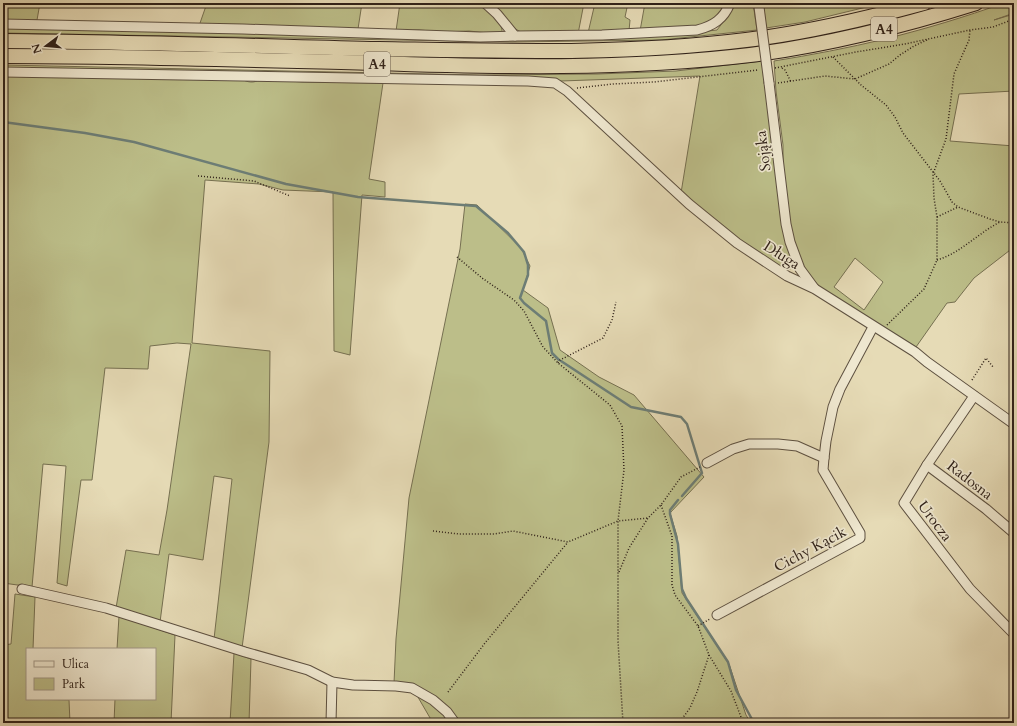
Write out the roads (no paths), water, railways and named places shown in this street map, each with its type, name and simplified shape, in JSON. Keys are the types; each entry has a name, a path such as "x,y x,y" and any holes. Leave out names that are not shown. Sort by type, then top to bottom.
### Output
{"highway":[{"name":"A4","path":"3,41 494,51 623,50 683,47 769,37 845,23 924,3"},
{"name":"A4","path":"3,56 514,66 650,64 743,55 797,47 899,25 976,3"}],"street":[{"path":"485,3 497,14 515,36"},
{"path":"3,24 251,29 480,37 602,35 697,30 716,23 723,16 730,3"},
{"name":"Sojąka","path":"759,5 772,84 786,224 790,242 800,269 815,289"},
{"name":"Długa","path":"3,72 521,81 555,83 567,91 689,204 737,243 787,276 815,289 915,352 1014,424"},
{"path":"787,276 800,269"},
{"name":"Cichy Kącik","path":"717,615 860,538 860,533 823,470 826,441 833,407 840,389 877,329"},
{"name":"Urocza","path":"974,396 927,464 904,503 970,589 1014,634"},
{"path":"703,465 733,449 749,444 778,444 797,446 824,458"},
{"name":"Radosna","path":"927,464 986,509 1014,533"},
{"path":"22,589 106,608 251,654 308,670 332,682 353,685 412,688 433,700 448,712 455,723"},
{"path":"331,723 332,682"}],"waterway":[{"path":"3,122 85,133 134,142 286,184 358,197 476,206 508,233 524,252 528,265 528,275 520,298 546,321 552,353 559,360"},
{"path":"561,361 631,407 681,417 687,424 702,473 682,496"},
{"path":"678,500 670,510 670,514 678,544 682,589 686,598 728,662 736,690 754,723"}]}
